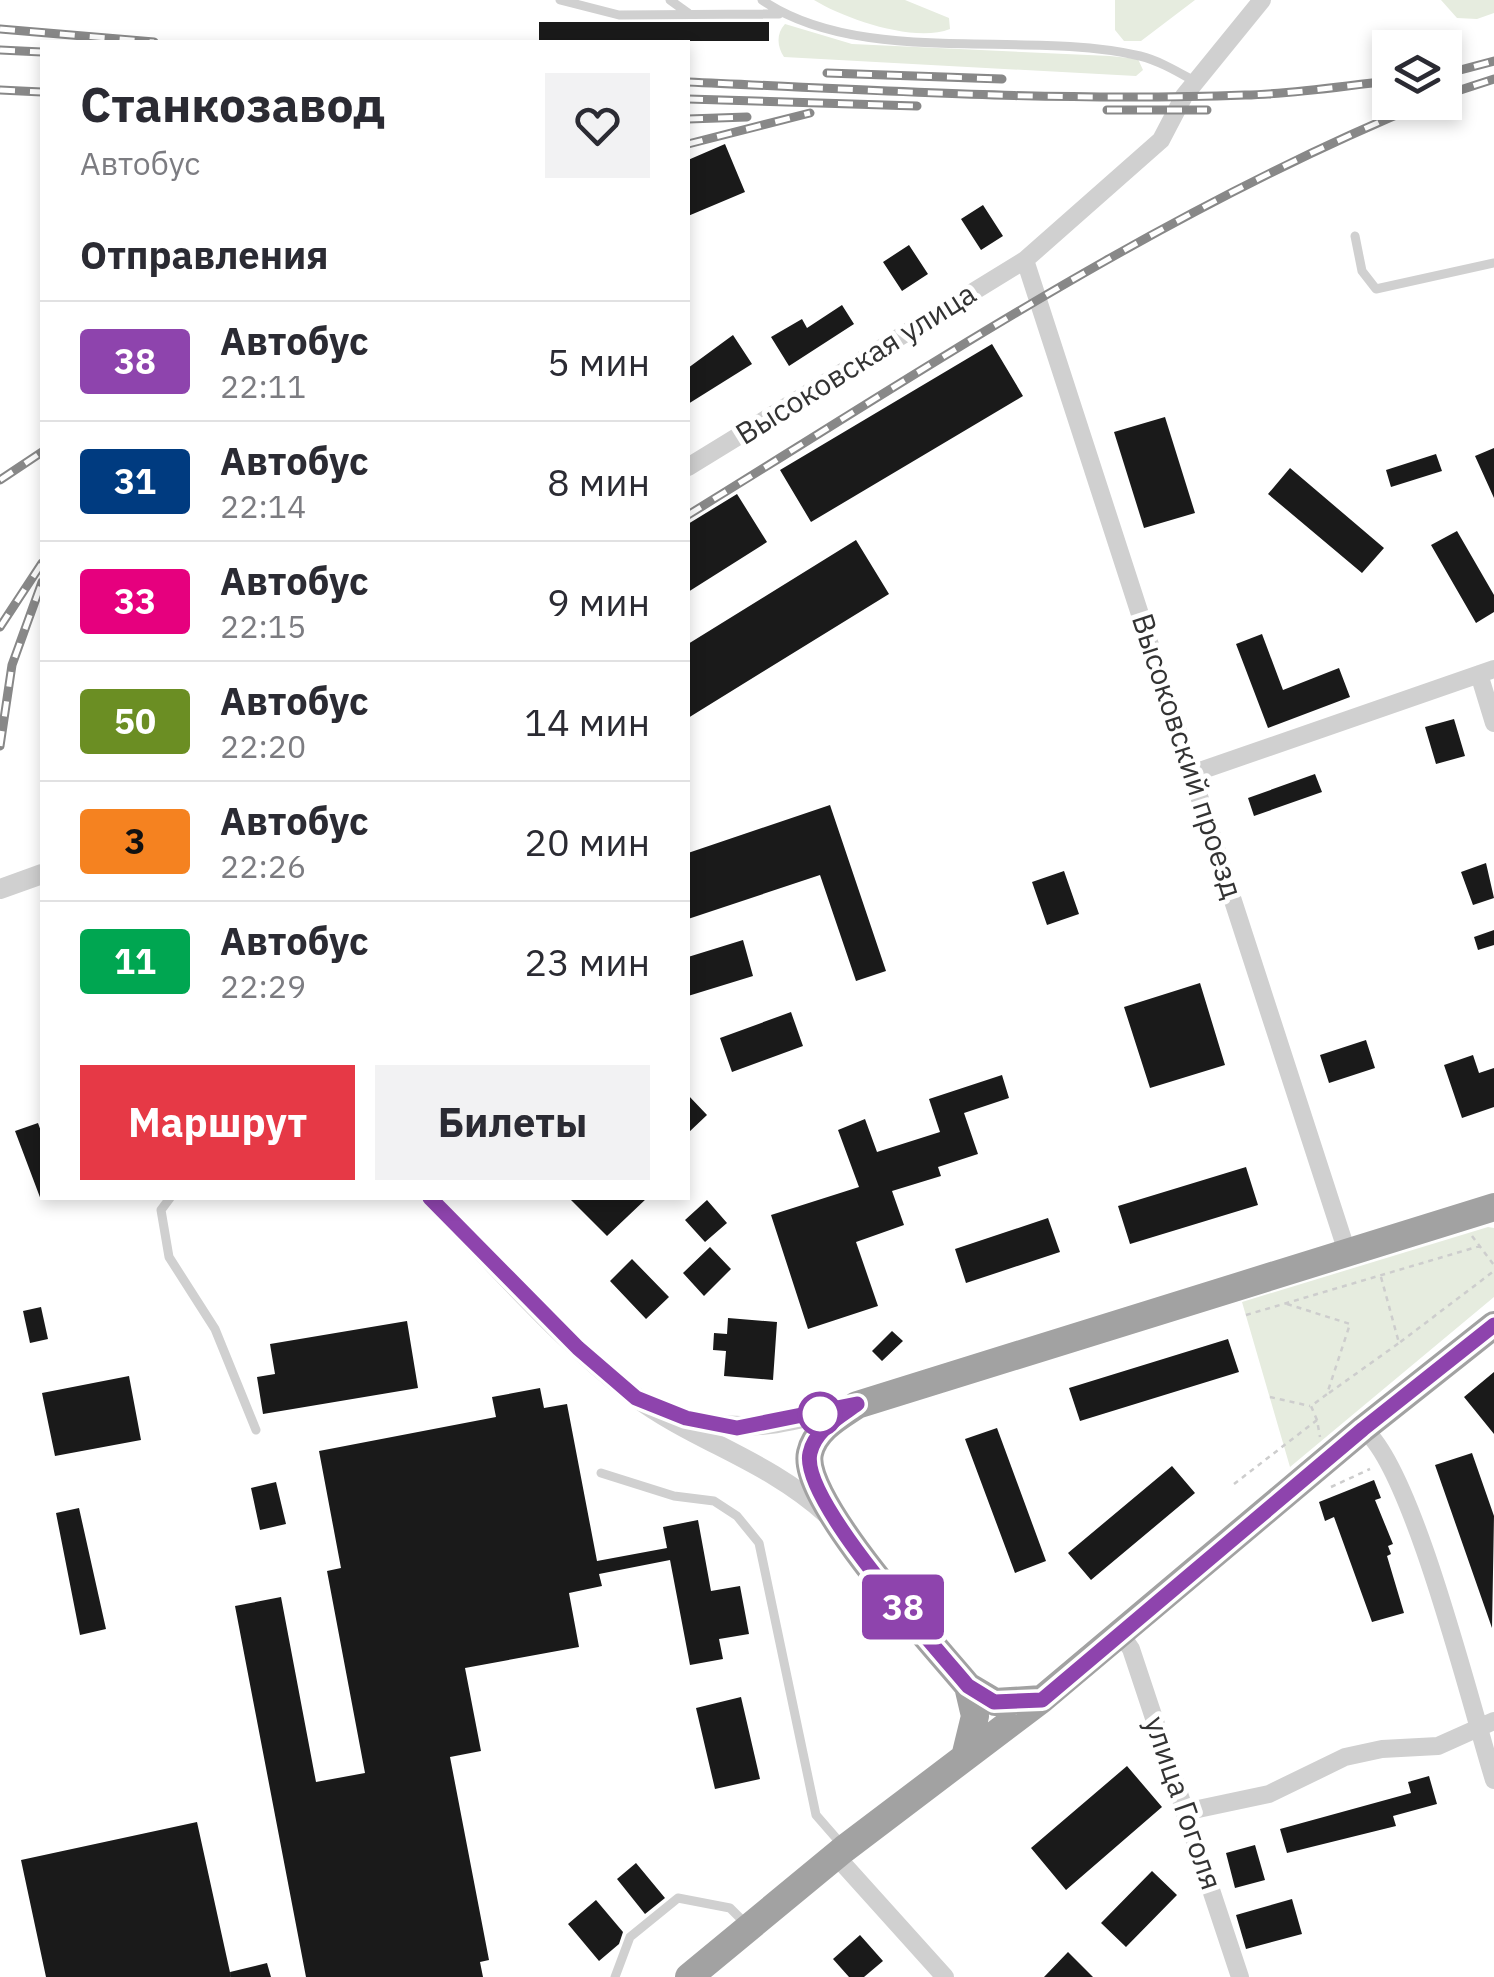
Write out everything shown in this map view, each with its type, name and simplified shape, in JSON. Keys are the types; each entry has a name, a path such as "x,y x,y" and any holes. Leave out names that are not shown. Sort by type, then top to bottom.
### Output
{"highway":[{"path":"1042,1700 994,1702 968,1686 832,1520 813,1482 809,1454 824,1428 857,1404 1494,1207"},
{"path":"696,1974 840,1852 1042,1700 1363,1429 1494,1325"},
{"path":"965,1757 975,1726 968,1686"}],"street":[{"name":"Высоковская улица","path":"690,467 1025,260 1161,140 1196,82 1262,0"},
{"name":"Высоковский проезд","path":"1025,260 1347,1252"},
{"path":"1194,773 1487,671 1494,724"},
{"path":"0,889 38,872"},
{"path":"432,1200 578,1348 636,1398 781,1476 832,1520"},
{"path":"636,1398 686,1418 737,1428 857,1404"},
{"path":"1363,1429 1378,1440 1400,1482 1486,1723 1494,1780"},
{"name":"улица Гоголя","path":"1120,1633 1131,1649 1240,1977"},
{"path":"1184,1812 1269,1794 1345,1757 1382,1749 1438,1746 1486,1723"},
{"path":"840,1852 945,1977"}],"lane":[{"path":"560,0 600,13 782,14 859,36 1142,56 1196,82"},
{"path":"670,0 691,14"},
{"path":"762,0 782,14"},
{"path":"1355,236 1362,271 1376,290 1494,263"},
{"path":"168,1200 160,1210 169,1257 214,1329 256,1430"},
{"path":"601,1473 674,1496 714,1501 737,1516 759,1543 816,1815 840,1852"},
{"path":"616,1977 630,1937 678,1898 730,1908 750,1928"}],"path":[{"path":"1270,1397 1311,1406 1494,1268 1468,1231"},
{"path":"1246,1315 1480,1246"},
{"path":"1380,1275 1399,1343"},
{"path":"1286,1303 1350,1324 1327,1394"},
{"path":"1311,1406 1321,1438"},
{"path":"1234,1484 1316,1420"}],"shaded area":[{"path":"814,0 905,0 949,18 950,29 918,33 880,27"},
{"path":"1115,0 1195,0 1141,41 1124,41 1115,30"},
{"path":"1441,0 1494,0 1494,13 1477,19 1457,18"},
{"path":"785,24 852,44 1110,56 1138,59 1143,70 1136,76 784,57 778,40"},
{"path":"1494,1228 1494,1297 1290,1467 1242,1302"}],"building":[{"path":"539,22 769,22 769,41 539,40"},
{"path":"725,144 745,192 690,215 690,159"},
{"path":"983,205 1003,236 981,250 961,219"},
{"path":"909,245 928,274 902,291 883,262"},
{"path":"842,305 854,324 789,366 771,337 802,319 807,328"},
{"path":"733,335 752,364 690,403 690,367"},
{"path":"992,344 1023,396 811,522 780,470"},
{"path":"1165,417 1195,513 1144,528 1114,432"},
{"path":"1494,448 1494,498 1475,456"},
{"path":"1436,454 1442,471 1391,487 1386,470"},
{"path":"1290,468 1384,548 1362,573 1268,494"},
{"path":"737,494 767,542 690,591 690,523"},
{"path":"1457,531 1494,595 1494,612 1476,623 1431,545"},
{"path":"856,540 889,594 690,717 690,643"},
{"path":"1262,634 1283,690 1339,668 1350,697 1268,728 1236,644"},
{"path":"1454,719 1465,756 1436,764 1425,727"},
{"path":"1315,774 1322,792 1254,816 1248,798"},
{"path":"830,805 886,971 856,981 820,875 690,918 690,852"},
{"path":"1486,863 1494,898 1473,905 1461,872"},
{"path":"1064,871 1079,914 1047,925 1032,882"},
{"path":"1494,930 1494,945 1478,950 1474,937"},
{"path":"743,940 753,976 690,995 690,956"},
{"path":"1200,983 1225,1065 1150,1088 1124,1007"},
{"path":"791,1012 803,1046 732,1072 720,1038"},
{"path":"1366,1040 1375,1068 1329,1083 1320,1055"},
{"path":"1473,1055 1479,1073 1494,1068 1494,1107 1462,1118 1444,1065"},
{"path":"1002,1075 1009,1098 964,1113 978,1154 938,1167 941,1176 892,1191 904,1225 856,1242 878,1306 808,1329 771,1215 859,1187 838,1130 865,1119 877,1152 940,1132 929,1099"},
{"path":"690,1097 707,1115 690,1131"},
{"path":"38,1123 40,1197 15,1131"},
{"path":"1246,1167 1258,1205 1130,1244 1118,1206"},
{"path":"571,1200 645,1200 607,1236"},
{"path":"707,1200 727,1223 705,1242 685,1220"},
{"path":"1048,1218 1060,1252 966,1283 955,1249"},
{"path":"710,1247 731,1269 704,1296 683,1273"},
{"path":"632,1259 669,1297 646,1319 610,1281"},
{"path":"41,1307 48,1339 30,1343 23,1311"},
{"path":"728,1318 777,1322 773,1380 724,1376 726,1351 713,1350 714,1333 727,1334"},
{"path":"407,1321 418,1388 263,1414 257,1377 275,1374 270,1344"},
{"path":"892,1331 903,1341 882,1361 872,1351"},
{"path":"1228,1339 1239,1372 1080,1421 1069,1388"},
{"path":"1494,1372 1494,1434 1464,1397"},
{"path":"129,1376 141,1440 55,1456 42,1393"},
{"path":"540,1388 544,1408 567,1404 597,1561 667,1548 663,1527 698,1520 711,1591 740,1586 749,1634 719,1639 723,1659 690,1665 670,1560 599,1574 602,1586 569,1593 579,1647 465,1668 481,1751 450,1757 489,1960 480,1962 483,1977 306,1977 235,1606 281,1597 316,1782 365,1773 327,1571 341,1568 319,1451 496,1417 492,1397"},
{"path":"997,1428 1046,1561 1015,1573 965,1439"},
{"path":"1472,1453 1494,1516 1492,1628 1435,1465"},
{"path":"1172,1466 1195,1493 1091,1580 1068,1553"},
{"path":"1374,1480 1381,1498 1375,1500 1393,1544 1388,1546 1391,1554 1387,1556 1404,1613 1372,1622 1334,1517 1325,1521 1319,1502"},
{"path":"276,1482 286,1524 260,1530 251,1488"},
{"path":"79,1508 106,1629 80,1635 56,1513"},
{"path":"741,1697 760,1779 715,1789 696,1708"},
{"path":"1127,1766 1162,1807 1066,1890 1031,1848"},
{"path":"1429,1776 1437,1804 1393,1816 1396,1826 1287,1853 1280,1829 1411,1793 1408,1782"},
{"path":"197,1822 231,1977 46,1977 21,1860"},
{"path":"1255,1845 1265,1880 1235,1888 1226,1853"},
{"path":"636,1863 665,1898 645,1914 617,1879"},
{"path":"1152,1871 1177,1895 1126,1947 1101,1923"},
{"path":"1292,1899 1302,1934 1246,1949 1236,1915"},
{"path":"596,1900 623,1932 619,1944 599,1961 568,1924"},
{"path":"860,1935 883,1961 864,1977 849,1977 833,1959"},
{"path":"1068,1952 1093,1977 1044,1977"},
{"path":"267,1963 271,1977 231,1977 230,1972"}],"railway":[{"path":"0,29 130,40"},
{"path":"0,50 40,52"},
{"path":"1462,69 1494,61"},
{"path":"827,73 1002,79"},
{"path":"1462,89 1494,79"},
{"path":"690,82 1106,97 1263,94 1372,83"},
{"path":"0,90 40,92"},
{"path":"690,99 917,106"},
{"path":"1107,110 1207,110"},
{"path":"690,143 810,113"},
{"path":"690,119 747,117"},
{"path":"690,514 1049,293 1235,191 1385,120"},
{"path":"0,480 40,453"},
{"path":"0,627 40,566"},
{"path":"0,746 12,665 40,588"}],"bus line":[{"name":"38","path":"432,1200 578,1348 636,1398 686,1418 737,1428 758,1428 857,1404 824,1428 809,1454 813,1482 832,1520 968,1686 994,1702 1042,1700 1363,1429 1494,1325"}]}
